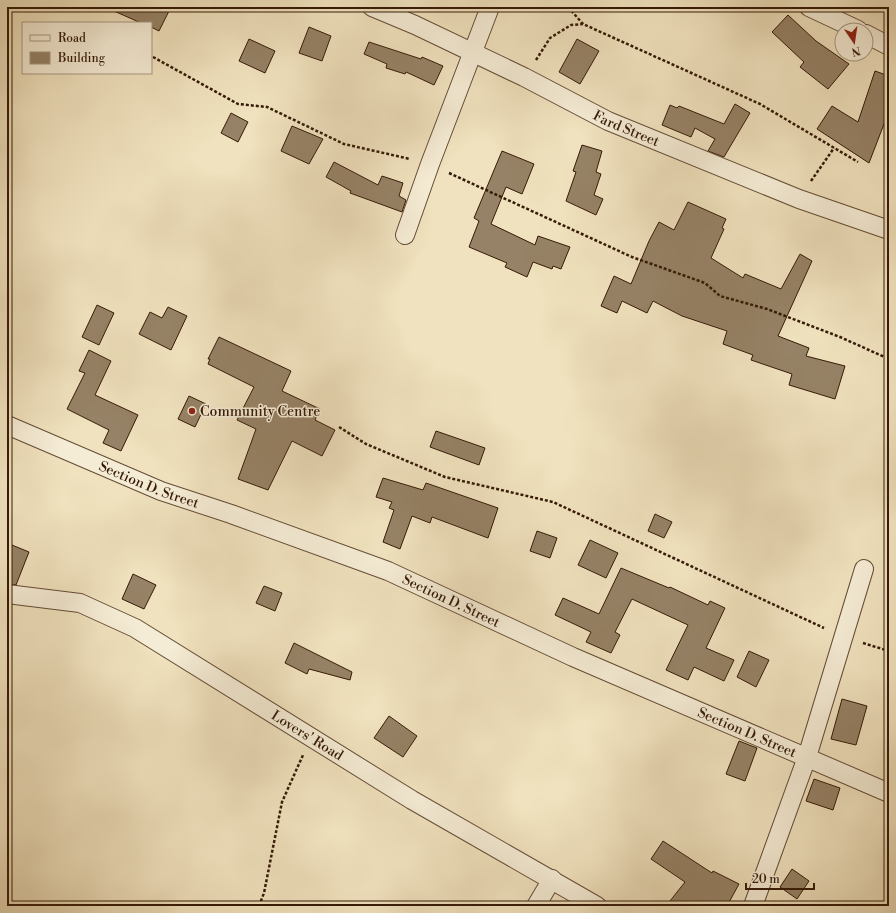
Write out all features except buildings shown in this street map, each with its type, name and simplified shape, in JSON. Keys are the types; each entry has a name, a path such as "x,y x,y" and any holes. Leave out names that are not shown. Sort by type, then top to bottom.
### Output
{"street":[{"name":"Fard Street","path":"372,7 415,25 524,77 608,121 798,200 889,230"},
{"path":"405,235 430,164 490,7"},
{"path":"809,7 841,22"},
{"path":"874,38 889,46"},
{"name":"Section D. Street","path":"7,425 161,491 231,514 388,571 573,657 889,793"},
{"path":"753,906 807,757 864,569"},
{"name":"Lovers' Road","path":"7,594 80,603 135,628 412,800 597,906"},
{"path":"536,906 552,879"}],"path":[{"path":"568,7 583,24 760,104 858,162"},
{"path":"524,77 550,38 571,25 583,24"},
{"path":"153,57 238,104 267,107 344,144 430,164 632,257 705,283 720,296 767,309 840,337 889,359"},
{"path":"798,200 834,148"},
{"path":"7,313 7,330"},
{"path":"340,427 366,444 444,477 553,502 843,637 889,651"},
{"path":"259,906 264,893 282,802 311,737"}],"place":[{"name":"Community Centre","path":"192,411"}]}
